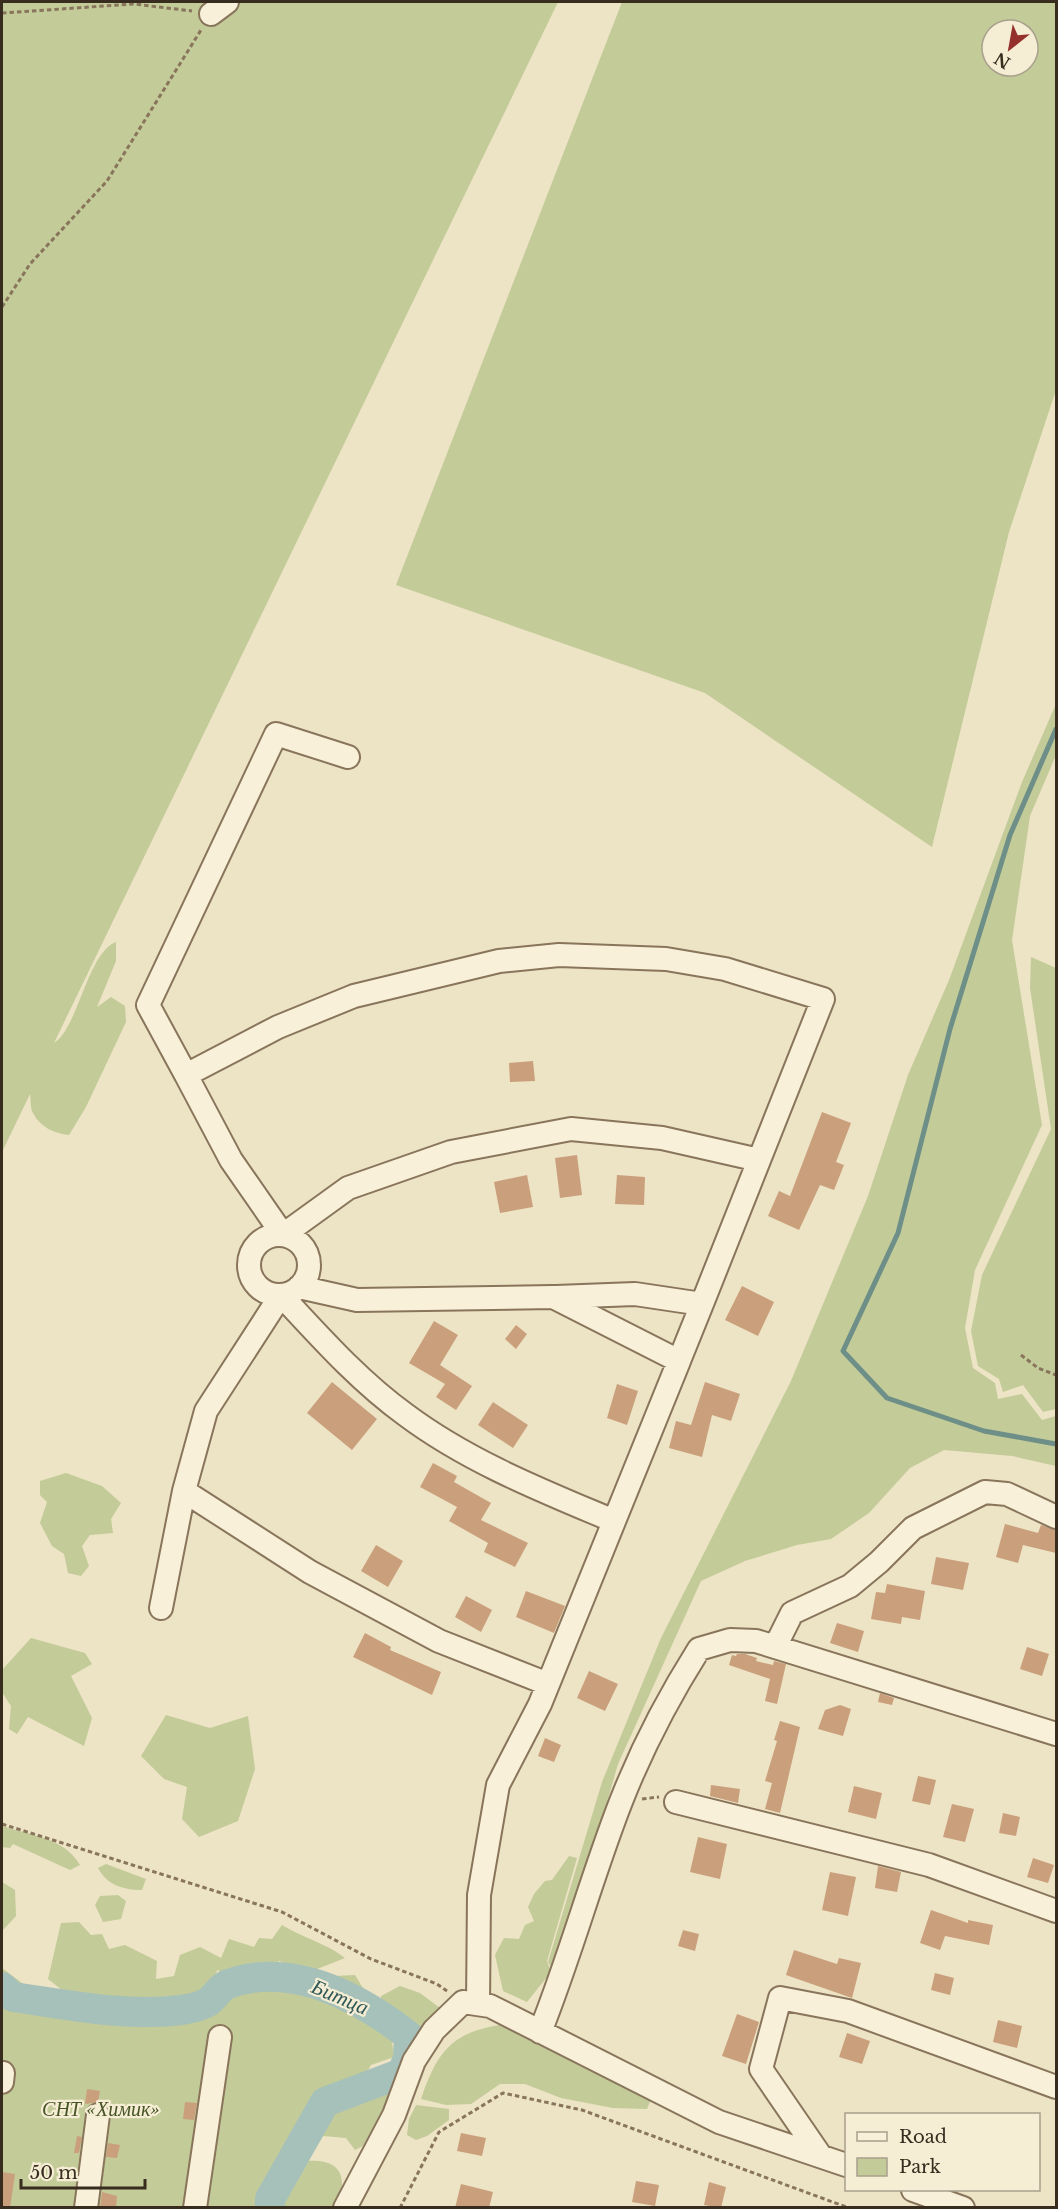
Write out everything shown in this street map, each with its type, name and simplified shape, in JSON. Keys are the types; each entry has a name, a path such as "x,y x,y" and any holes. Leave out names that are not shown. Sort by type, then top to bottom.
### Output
{"lane":[{"path":"161,1608 184,1491 206,1411 290,1291 305,1280 309,1261 301,1244 283,1235 231,1160 148,1005 276,734 348,757"},
{"path":"186,1075 278,1027 365,993 499,961 559,955 666,958 725,969 823,999 548,1684 498,1785 478,1895 471,2003"},
{"path":"702,1304 635,1294 357,1300 262,1289 250,1273 249,1263 256,1245 264,1238 283,1235 348,1188 451,1152 571,1129 662,1138 759,1160"},
{"path":"290,1291 338,1357 406,1416 506,1476 614,1521"},
{"path":"553,1297 679,1361"},
{"path":"184,1491 310,1572 439,1641 548,1684"},
{"path":"776,1645 792,1613 850,1586 879,1562 913,1528 985,1492 1007,1494 1056,1517"},
{"path":"540,2032 559,1985 620,1803 669,1695 699,1649 729,1640 756,1641 776,1645 1056,1734"},
{"path":"676,1802 929,1865 1056,1911"},
{"path":"820,2155 761,2069 780,1998 848,2010 1056,2087"},
{"path":"345,2208 394,2115 414,2061 434,2030 471,2003 490,2006 719,2122 845,2165"},
{"path":"195,2208 220,2037"},
{"path":"86,2208 98,2115"},
{"path":"916,2191 963,2208"}],"path":[{"path":"2,13 135,4 219,8"},
{"path":"2,307 30,264 107,181 219,8"},
{"path":"1021,1355 1038,1368 1056,1376"},
{"path":"620,1803 657,1796 676,1802"},
{"path":"2,1824 282,1912 371,1959 437,1984 471,2003"},
{"path":"400,2208 439,2132 503,2093 582,2110 849,2208"}],"green space":[{"path":"2,2 558,2 54,1043 70,1023 97,960 116,942 116,961 97,1007 111,997 125,1006 126,1022 86,1107 69,1135 64,1134 48,1129 36,1118 31,1109 30,1094 2,1152"},
{"path":"622,2 1056,2 1056,390 1009,532 932,847 705,693 396,585"},
{"path":"1056,704 1056,755 1030,816 1012,940 1042,1125 975,1270 965,1328 973,1368 995,1383 998,1399 1022,1394 1042,1420 1056,1416 1056,1466 1012,1456 944,1450 910,1468 869,1513 831,1539 797,1545 745,1561 701,1581 618,1764 559,1968 552,1969 548,1962 602,1782 661,1638 791,1381 868,1196 908,1075 949,980 1022,782"},
{"path":"1031,957 1056,968 1056,1409 1043,1412 1023,1385 1003,1392 999,1379 978,1366 971,1331 982,1275 1051,1129 1030,988"},
{"path":"66,1473 102,1486 121,1503 111,1519 113,1533 90,1535 82,1546 89,1566 81,1576 68,1573 64,1554 52,1546 40,1523 47,1502 40,1495 40,1481"},
{"path":"31,1638 85,1653 92,1664 71,1676 92,1718 84,1746 28,1717 17,1734 9,1729 11,1706 2,1692 2,1670"},
{"path":"166,1715 210,1728 248,1716 255,1769 238,1821 199,1837 182,1819 187,1787 164,1779 141,1756"},
{"path":"2,1826 56,1843 73,1856 80,1865 70,1870 13,1844 10,1848 2,1847"},
{"path":"569,1856 577,1858 547,1961 551,1972 527,2002 503,1991 495,1955 504,1938 519,1939 525,1925 534,1921 528,1907 534,1894 545,1881 552,1880"},
{"path":"106,1864 146,1879 142,1890 122,1888 106,1879 98,1868"},
{"path":"2,1882 15,1890 16,1916 3,1930"},
{"path":"118,1895 126,1901 121,1919 103,1922 95,1905 100,1896"},
{"path":"79,1922 91,1935 102,1934 109,1949 125,1945 157,1961 156,1979 174,1976 180,1955 200,1947 221,1958 229,1939 254,1947 259,1938 272,1939 282,1925 330,1948 345,1958 307,1973 279,1961 271,1970 261,1967 239,1976 217,1970 215,1981 207,1987 203,1997 182,2004 160,2005 98,1999 62,1990 48,1979 61,1923"},
{"name":"СНТ «Химик»","path":"2,1968 26,1986 65,2006 182,2017 202,2013 241,1988 277,1979 355,1975 372,2003 367,2016 391,2033 394,2057 371,2065 362,2081 341,2088 348,2100 392,2093 363,2146 355,2150 346,2138 323,2136 315,2149 295,2148 291,2172 298,2162 313,2161 327,2163 338,2170 342,2185 333,2207 2,2207"},
{"path":"400,1986 420,1993 444,2011 416,2041 403,2046 393,2017 381,2007 381,1996"},
{"path":"505,2024 654,2092 647,2109 613,2108 561,2098 525,2084 500,2084 471,2104 446,2105 421,2099 434,2067 450,2046 472,2032"},
{"path":"416,2105 449,2109 449,2120 427,2136 416,2140 407,2135 409,2119"}],"building":[{"path":"533,1061 535,1081 510,1082 509,1063"},
{"path":"822,1112 851,1123 836,1162 844,1165 834,1190 820,1185 799,1230 768,1216 779,1191 790,1196"},
{"path":"577,1155 582,1195 560,1198 555,1158"},
{"path":"527,1175 533,1207 500,1213 494,1182"},
{"path":"617,1175 645,1177 644,1205 615,1204"},
{"path":"742,1286 774,1302 758,1336 725,1320"},
{"path":"434,1321 458,1335 440,1365 472,1386 456,1410 436,1397 445,1384 409,1363"},
{"path":"516,1325 527,1334 516,1349 505,1339"},
{"path":"332,1382 377,1419 352,1450 307,1413"},
{"path":"705,1382 740,1394 731,1421 712,1415 702,1457 669,1448 676,1421 691,1425"},
{"path":"617,1384 638,1391 627,1425 607,1418"},
{"path":"493,1402 528,1425 513,1448 478,1425"},
{"path":"433,1463 457,1476 454,1482 491,1503 481,1520 528,1543 515,1567 484,1552 488,1543 449,1521 457,1507 420,1487"},
{"path":"1005,1524 1038,1533 1041,1525 1056,1530 1056,1553 1023,1545 1018,1563 996,1557"},
{"path":"376,1545 403,1561 388,1587 361,1571"},
{"path":"936,1557 969,1563 963,1590 931,1584"},
{"path":"887,1584 925,1591 920,1620 902,1617 901,1624 871,1619 876,1592 885,1593"},
{"path":"526,1591 565,1606 554,1633 516,1617"},
{"path":"466,1596 492,1610 481,1632 455,1617"},
{"path":"837,1623 864,1631 858,1652 830,1643"},
{"path":"365,1633 391,1647 390,1650 441,1672 432,1695 353,1657"},
{"path":"1027,1647 1049,1654 1042,1676 1020,1669"},
{"path":"745,1654 757,1658 756,1661 773,1665 774,1661 786,1664 777,1704 765,1701 770,1679 729,1665 732,1655"},
{"path":"589,1671 618,1684 605,1711 577,1698"},
{"path":"880,1693 894,1698 892,1705 878,1702"},
{"path":"840,1705 851,1709 843,1736 818,1729 825,1710"},
{"path":"780,1721 800,1727 780,1813 765,1809 772,1783 765,1781 777,1741 774,1740"},
{"path":"545,1738 561,1745 554,1762 538,1756"},
{"path":"918,1776 936,1780 930,1805 912,1801"},
{"path":"711,1785 740,1789 738,1803 710,1796"},
{"path":"854,1786 882,1793 876,1819 848,1812"},
{"path":"952,1804 974,1809 965,1842 943,1837"},
{"path":"1003,1813 1020,1817 1016,1836 999,1833"},
{"path":"698,1837 727,1844 720,1879 690,1872"},
{"path":"1033,1858 1054,1865 1048,1883 1027,1877"},
{"path":"878,1866 901,1872 897,1892 875,1888"},
{"path":"830,1872 856,1877 848,1916 822,1910"},
{"path":"931,1910 968,1923 968,1920 993,1925 989,1945 945,1936 940,1950 920,1943"},
{"path":"683,1930 699,1934 695,1951 678,1946"},
{"path":"794,1950 837,1964 839,1958 861,1963 852,1998 786,1975"},
{"path":"935,1973 954,1978 950,1995 931,1990"},
{"path":"737,2014 759,2022 746,2064 722,2056"},
{"path":"998,2020 1022,2026 1017,2048 993,2042"},
{"path":"847,2033 870,2041 862,2064 839,2057"},
{"path":"87,2089 100,2091 98,2102 85,2104"},
{"path":"185,2102 197,2103 194,2120 183,2119"},
{"path":"461,2133 486,2138 482,2156 457,2151"},
{"path":"77,2136 82,2137 79,2153 74,2153"},
{"path":"108,2143 120,2145 117,2158 106,2157"},
{"path":"2,2172 15,2174 10,2208 2,2208"},
{"path":"636,2181 659,2185 655,2206 632,2202"},
{"path":"709,2182 726,2187 721,2208 704,2205"},
{"path":"461,2184 493,2192 489,2208 455,2208"},
{"path":"102,2192 117,2196 116,2208 100,2208"}],"waterway":[{"path":"1056,729 1010,835 950,1029 898,1233 843,1351 887,1398 984,1431 1056,1444"},
{"name":"Битца","path":"2,1987 13,1997 97,2009 160,2012 184,2010 202,2005 228,1984 252,1978 276,1977 300,1980 347,1996 369,2008 409,2036 408,2058 402,2073 325,2102 270,2199 270,2208"}]}
